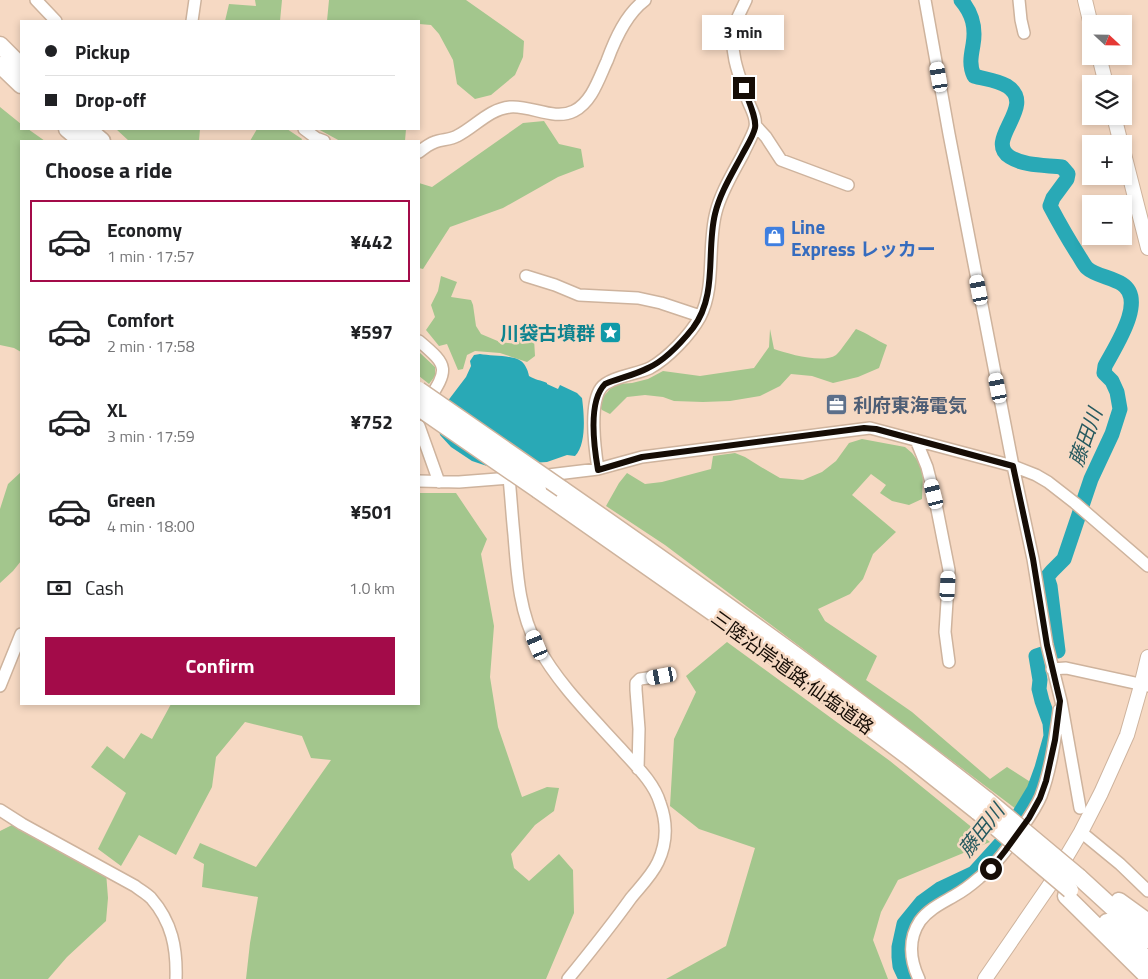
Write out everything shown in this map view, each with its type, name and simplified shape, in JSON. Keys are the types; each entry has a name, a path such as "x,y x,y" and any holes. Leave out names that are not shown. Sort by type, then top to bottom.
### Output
{"highway":[{"path":"0,45 20,65"},
{"path":"0,65 20,85"},
{"path":"68,130 80,140"},
{"path":"89,130 101,140"},
{"name":"三陸沿岸道路;仙塩道路","path":"420,391 770,635 880,717 984,810 1074,884 1148,940"},
{"name":"三陸沿岸道路;仙塩道路","path":"420,409 762,647 910,758 984,810 1040,843 1074,884 1148,960"},
{"path":"1074,884 1148,922"},
{"path":"1074,884 1148,977"}],"main road":[{"path":"1085,0 1089,15"},
{"path":"1132,185 1148,248"},
{"path":"985,979 1049,886 1081,832 1126,735 1145,686 1148,657"}],"street":[{"path":"36,0 55,20"},
{"path":"192,20 195,0"},
{"path":"420,151 435,142 458,136 493,112 502,109 511,107 526,108 561,115 574,111 586,102 592,93 626,21 640,3 645,0"},
{"path":"746,0 734,27 732,50 756,126 782,160 848,185"},
{"path":"925,0 1013,466 1033,559 1047,645 1060,701 1080,808"},
{"path":"1019,0 1024,33"},
{"path":"598,470 594,408 598,393 605,384 641,371 659,362 693,328 700,316 708,294 711,235 715,213 720,197 756,126"},
{"path":"306,130 322,140"},
{"path":"526,276 579,295 638,298 700,316"},
{"path":"420,342 436,355 441,362 442,379 420,416"},
{"path":"420,481 458,482 598,470 642,457 870,428 1013,466 1036,475 1075,503 1148,566"},
{"path":"420,429 439,482"},
{"path":"916,440 927,467 934,494 949,570 945,632 948,662"},
{"path":"509,478 521,601 527,623 537,645 565,686 638,768 654,789 665,820 663,851 657,864 568,979"},
{"path":"0,686 20,636"},
{"path":"1052,669 1066,668 1145,686"},
{"path":"638,768 636,683 640,679 662,676"},
{"path":"919,979 911,954 912,941 920,921 927,913 970,886 991,869 1029,818 1040,798 1046,781 1055,740 1060,701"},
{"path":"0,810 135,886 150,897 171,931 176,961 176,979"},
{"path":"1081,832 1120,864 1148,891"}],"green space":[{"path":"255,0 282,0 280,20 225,20 229,4 256,6"},
{"path":"329,0 466,0 524,41 523,57 515,75 491,95 475,99 457,84 453,60 439,34 431,25 420,24 420,20 327,20"},
{"path":"0,107 20,123 20,130 29,130 44,140 20,140 20,351 0,345"},
{"path":"544,121 559,144 581,149 584,167 558,177 503,208 450,227 423,269 420,268 420,183 432,187 523,123"},
{"path":"117,130 200,130 199,140 128,140"},
{"path":"256,130 288,130 302,139 302,140 251,140"},
{"path":"320,130 406,130 405,140 338,140"},
{"path":"441,276 457,282 451,297 471,300 476,326 481,334 500,342 517,344 523,335 534,339 535,356 527,362 500,353 475,351 467,355 463,369 458,370 447,344 439,346 426,330 435,317 431,305 438,291"},
{"path":"770,329 774,349 806,357 823,359 836,355 856,329 887,345 879,368 858,377 833,383 812,376 791,374 780,386 760,396 730,401 703,402 674,401 663,397 645,395 627,397 610,414 600,407 603,397 618,384 648,379 663,371 700,376 754,368 769,347"},
{"path":"420,353 435,367 435,376 429,384 420,377"},
{"path":"862,439 905,447 912,453 920,464 923,475 922,499 909,505 892,501 880,493 886,485 871,474 852,495 896,532 873,554 863,579 850,594 818,609 825,621 877,656 866,680 912,712 990,779 1007,767 1032,783 1016,809 665,545 606,506 627,473 645,484 662,482 711,469 713,456 735,453 780,478 803,480 822,472 836,461 849,443"},
{"path":"20,473 20,562 0,583 0,509 8,484"},
{"path":"420,493 456,493 487,539 481,554 494,626 490,677 498,727 522,797 547,787 559,788 554,811 535,825 511,854 514,868 529,881 559,854 573,870 574,913 546,979 246,979 258,897 202,887 204,864 193,858 200,843 256,867 331,760 311,758 302,736 245,722 216,757 212,787 176,855 139,835 121,866 98,849 126,793 91,767 107,746 124,759 141,733 152,739 170,705 420,705"},
{"path":"727,642 890,761 990,842 898,880 881,912 873,940 888,979 666,979 726,946 755,848 699,829 670,806 674,739 696,692 686,676"},
{"path":"12,825 106,872 108,898 106,921 67,957 48,979 0,979 0,831"}],"water":[{"path":"480,354 517,359 524,364 529,376 558,389 560,385 577,393 582,398 583,436 579,451 575,456 567,455 547,462 487,466 472,461 451,447 440,435 439,430 447,402 466,377 471,366 470,361 474,355"}],"waterway":[{"name":"藤田川","path":"961,0 971,16 974,27 971,60 974,76 1003,84 1015,94 1017,103 1002,142 1003,150 1016,160 1035,165 1062,167 1068,174 1067,179 1053,198 1050,206 1086,267 1094,273 1122,284 1129,291 1131,301 1127,324 1105,366 1104,373 1112,381 1117,392 1120,409 1112,434 1091,479 1064,559 1047,577 1050,586 1058,651"},
{"name":"藤田川","path":"906,979 900,966 899,957 904,924 922,902 940,889 974,873 1003,841 1034,790 1051,736 1050,723 1039,689 1040,680 1036,656 1045,653"}],"place":[{"name":"Line Express レッカー","path":"775,237"},
{"name":"川袋古墳群","path":"611,332"},
{"name":"利府東海電気","path":"837,404"}],"route":[{"path":"744,88 756,126 720,197 715,213 711,235 708,294 704,306 693,328 666,356 650,368 605,384 598,393 594,408 594,433 598,470 642,457 864,428 876,429 1013,466 1033,559 1047,645 1060,701 1055,740 1046,781 1040,798 1029,818 991,869"}]}
